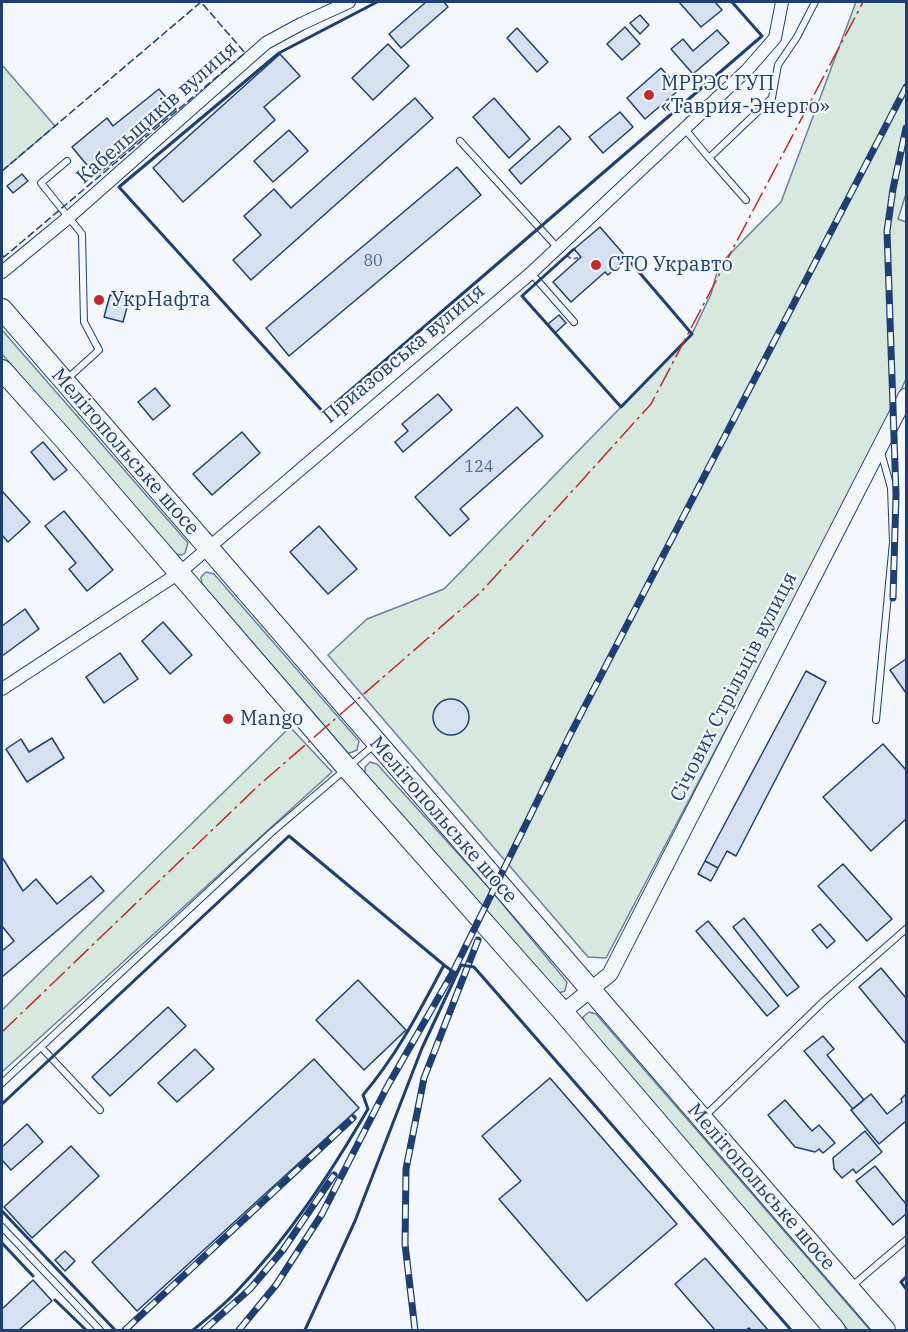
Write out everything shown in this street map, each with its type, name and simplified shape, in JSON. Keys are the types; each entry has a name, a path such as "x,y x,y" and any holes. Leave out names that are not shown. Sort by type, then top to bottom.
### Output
{"main road":[{"name":"Мелітопольське шосе","path":"2,309 885,1330"},
{"name":"Мелітопольське шосе","path":"2,370 347,768 563,1012 835,1330"}],"street":[{"name":"Кабельщиків вулиця","path":"2,272 69,217 266,43 349,2"},
{"name":"Приазовська вулиця","path":"2,689 179,573 531,273 747,70 775,38 782,2"},
{"name":"Січових Стрільців вулиця","path":"563,1012 610,974 905,404"}],"lane":[{"path":"710,158 772,98 778,65 797,37 815,2"},
{"path":"684,128 746,200"},
{"path":"460,141 557,247"},
{"path":"64,382 99,350 84,322 82,234 40,183 67,161"},
{"path":"531,273 574,322"},
{"path":"876,720 893,542 891,488 880,449"},
{"path":"2,1083 272,832 376,743"},
{"path":"702,1119 825,999 906,929"},
{"path":"41,1047 100,1110"},
{"path":"2,1227 100,1330"},
{"path":"849,1289 906,1240"}],"shaded area":[{"path":"856,2 906,2 906,194 898,219 906,222 906,379 877,442 606,958 588,957 328,655 367,619 444,589 692,334 711,294 719,265 781,202"},
{"path":"2,65 55,126 2,171"},
{"path":"2,330 188,543 185,553 175,554 2,354"},
{"path":"206,572 214,574 359,741 357,750 347,752 202,584 201,577"},
{"path":"290,727 332,772 2,1072 2,1010"},
{"path":"370,762 377,764 490,889 567,982 565,991 558,993 365,774 365,767"},
{"path":"589,1012 596,1014 870,1330 848,1330 584,1024 583,1017"}],"building":[{"path":"426,2 444,2 448,7 401,48 389,34"},
{"path":"679,2 715,2 722,10 701,27"},
{"path":"640,15 649,25 640,34 630,23"},
{"path":"625,27 640,44 622,60 607,44"},
{"path":"517,28 548,62 537,72 507,38"},
{"path":"717,30 729,43 693,74 671,49 683,39 693,51"},
{"path":"388,44 409,66 373,100 352,78"},
{"path":"280,54 300,76 264,107 275,120 183,202 153,168"},
{"path":"661,68 680,89 645,119 627,98"},
{"path":"159,89 176,109 96,176 72,147 107,118 113,126"},
{"path":"415,98 433,118 251,280 233,260 261,235 244,216 274,189 291,208"},
{"path":"494,98 530,139 509,158 473,117"},
{"path":"620,112 633,127 603,153 589,137"},
{"path":"559,126 571,139 521,184 509,170"},
{"path":"289,130 308,151 273,182 254,161"},
{"path":"457,167 481,195 289,356 266,328"},
{"path":"22,174 28,181 13,193 7,186"},
{"name":"СТО Укравто","path":"600,227 627,258 608,275 605,272 571,302 553,282 581,257 574,249"},
{"path":"110,295 129,300 123,322 104,317"},
{"path":"559,315 566,323 555,333 548,324"},
{"path":"155,388 170,406 153,420 138,402"},
{"path":"438,394 452,410 403,452 395,442 408,431 402,424"},
{"path":"517,407 543,436 460,509 469,519 450,536 415,497"},
{"path":"242,432 260,453 212,495 193,474"},
{"path":"43,442 67,470 54,480 31,452"},
{"path":"2,491 30,522 8,542 2,535"},
{"path":"64,511 113,570 87,591 69,569 76,563 45,526"},
{"path":"319,526 357,569 328,594 290,552"},
{"path":"25,609 39,629 2,656 2,626"},
{"path":"163,622 192,655 170,674 142,641"},
{"path":"120,653 138,679 104,703 86,677"},
{"path":"906,659 906,693 890,670"},
{"path":"806,671 826,682 736,856 727,851 718,868 705,861"},
{"path":"451,699 463,705 469,717 463,729 451,735 439,729 433,717 439,705"},
{"path":"52,738 64,758 27,782 6,749 21,739 29,752"},
{"path":"883,744 906,770 906,819 871,851 823,797"},
{"path":"2,857 23,891 36,879 57,904 91,876 104,891 2,977 2,951 14,941 2,926"},
{"path":"705,861 718,868 711,881 698,874"},
{"path":"843,864 892,919 867,941 818,886"},
{"path":"744,918 799,987 787,996 733,927"},
{"path":"708,921 779,1006 767,1016 696,931"},
{"path":"820,924 835,941 827,948 812,930"},
{"path":"881,968 906,998 906,1044 859,987"},
{"path":"358,980 406,1030 364,1070 316,1020"},
{"path":"168,1007 186,1026 110,1096 92,1077"},
{"path":"823,1036 834,1049 827,1055 864,1100 853,1109 804,1051"},
{"path":"195,1049 214,1069 177,1102 158,1083"},
{"path":"314,1059 359,1108 137,1311 92,1262"},
{"path":"550,1078 677,1224 587,1301 499,1199 521,1181 482,1136"},
{"path":"871,1094 887,1114 902,1102 901,1099 906,1094 906,1121 879,1144 851,1110"},
{"path":"785,1100 812,1131 819,1125 835,1143 823,1153 819,1149 815,1152 795,1147 768,1115"},
{"path":"27,1124 43,1142 11,1170 2,1160 2,1147"},
{"path":"865,1131 882,1152 856,1173 853,1169 842,1178 834,1169 833,1158"},
{"path":"71,1146 99,1176 32,1238 4,1207"},
{"path":"875,1166 906,1204 906,1214 893,1225 856,1181"},
{"path":"65,1251 75,1261 65,1271 55,1260"},
{"path":"705,1258 768,1330 749,1328 746,1330 715,1330 675,1284"},
{"path":"33,1280 52,1301 19,1330 2,1330 2,1309"}],"railway":[{"path":"239,1330 276,1285 322,1214 387,1087 453,972 570,735 906,87"},
{"path":"893,598 896,495 887,231 906,128"},
{"path":"415,1330 405,1244 406,1169 424,1078 478,940"},
{"path":"125,1330 353,1118"},
{"path":"204,1330 250,1289 283,1250 334,1175"}],"fence":[{"path":"2,171 201,2 245,53 4,257 2,254"}],"wall":[{"path":"377,2 279,53 119,187 324,413 762,36 732,2"},
{"path":"574,249 522,296 621,407 692,334 627,258"},
{"path":"2,1104 289,836 444,965 397,1049 363,1095 368,1109 308,1204 256,1270 227,1301 193,1330"},
{"path":"444,965 456,974"},
{"path":"305,1330 355,1221 422,1048 461,965 474,967 791,1330"},
{"path":"2,1211 115,1330"},
{"path":"2,1243 33,1276"},
{"path":"906,1277 901,1282 906,1289"},
{"path":"55,1300 86,1330"}],"power":[{"path":"2,1032 258,786 481,592 651,404 863,2"}],"place":[{"name":"МРРЭС ГУП «Таврия-Энерго»","path":"649,95"},
{"name":"СТО Укравто","path":"596,265"},
{"name":"УкрНафта","path":"99,300"},
{"name":"Mango","path":"228,719"}]}
